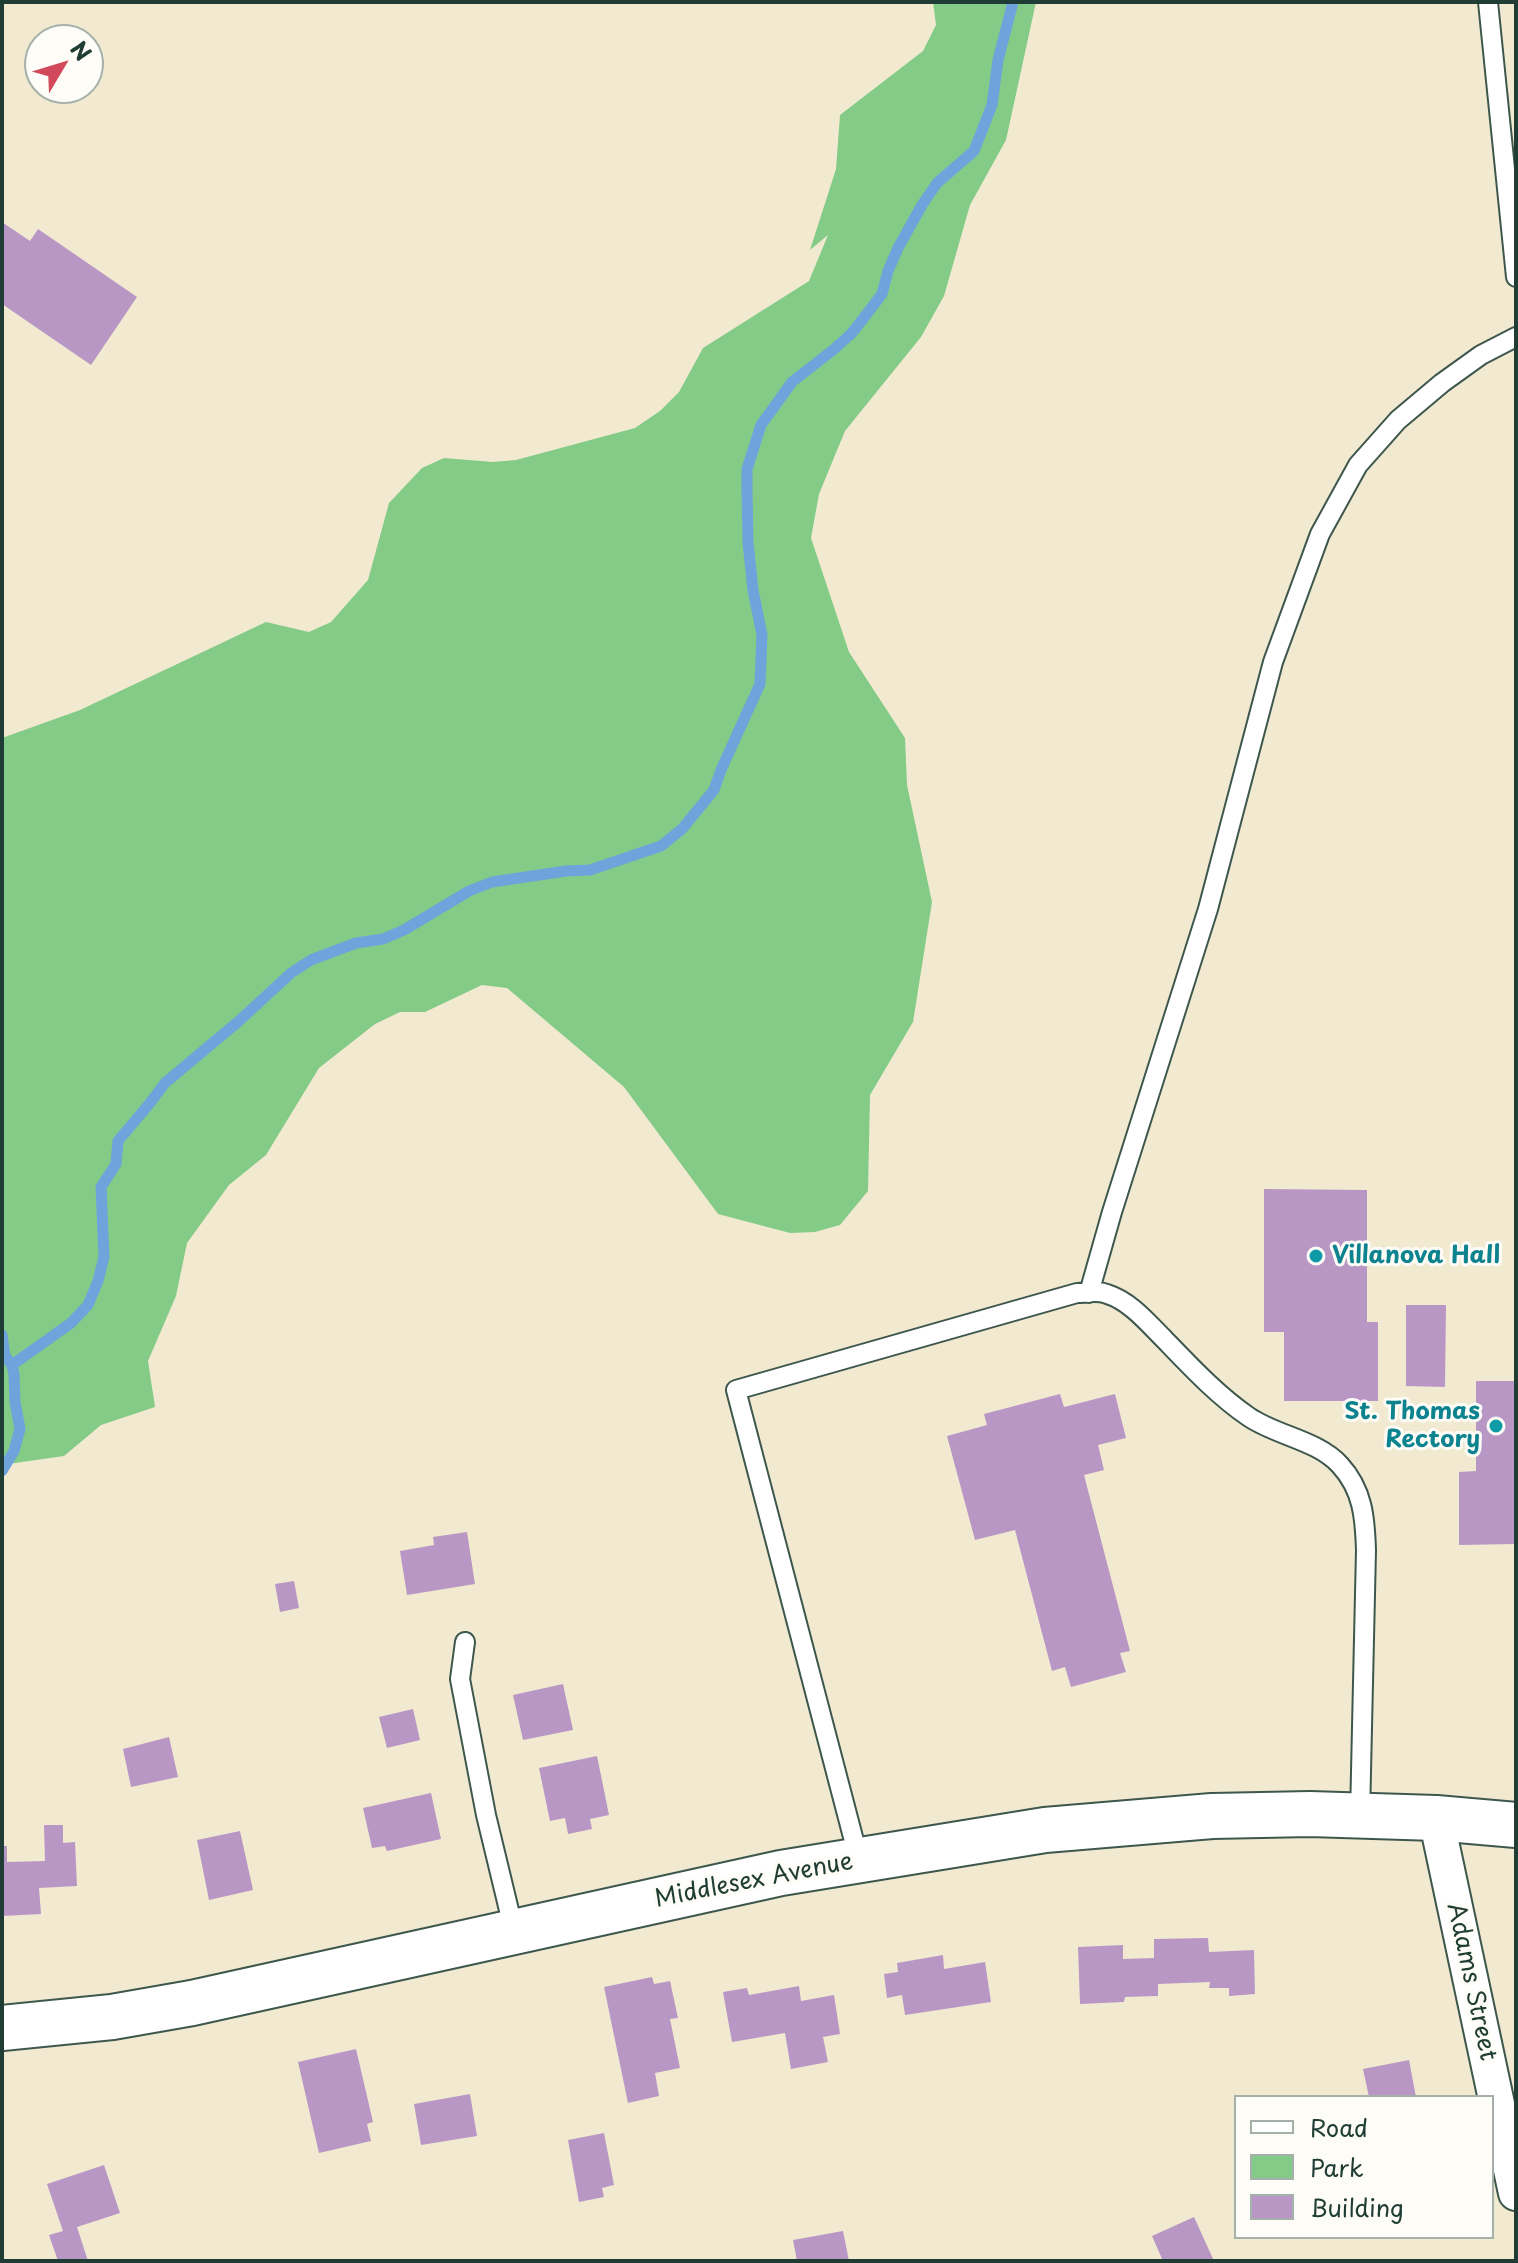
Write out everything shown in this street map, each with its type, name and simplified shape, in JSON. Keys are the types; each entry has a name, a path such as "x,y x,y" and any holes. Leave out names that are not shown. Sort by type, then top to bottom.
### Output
{"street":[{"name":"Middlesex Avenue","path":"2,2028 108,2017 192,2003 781,1873 1045,1830 1212,1816 1310,1814 1436,1818 1516,1825"},
{"name":"Adams Street","path":"1436,1818 1516,2193"}],"lane":[{"path":"1488,2 1516,277"},
{"path":"1089,1293 1208,909 1273,662 1320,534 1358,465 1398,420 1481,355 1516,337"},
{"path":"859,1860 736,1390 1077,1293 1108,1294 1123,1301 1241,1412 1259,1424 1330,1457 1339,1464 1357,1490 1365,1521 1366,1550 1360,1816"},
{"path":"465,1642 460,1679 486,1815 514,1931"}],"green space":[{"path":"933,2 1036,2 1006,140 970,205 944,296 921,337 845,431 819,494 811,538 849,652 905,738 907,785 932,902 913,1022 870,1095 868,1191 840,1225 815,1232 790,1233 718,1214 624,1087 507,988 482,985 425,1012 400,1012 375,1024 319,1068 266,1155 229,1185 187,1243 176,1296 148,1361 155,1407 101,1425 64,1456 8,1464 2,1456 2,738 80,710 266,622 309,632 331,622 368,580 389,503 422,468 444,458 493,462 516,460 635,428 660,411 679,392 703,348 809,281 828,235 810,250 836,169 840,115 923,51 936,25"}],"building":[{"path":"2,222 30,241 38,229 137,297 91,365 2,304"},
{"name":"Villanova Hall","path":"1264,1189 1367,1190 1367,1322 1378,1322 1378,1401 1284,1401 1284,1332 1264,1332"},
{"path":"1406,1305 1446,1305 1445,1387 1406,1386"},
{"name":"St. Thomas Rectory","path":"1476,1381 1516,1381 1516,1544 1459,1545 1459,1472 1476,1471"},
{"path":"1060,1394 1064,1407 1115,1394 1126,1438 1098,1445 1104,1470 1084,1475 1130,1651 1120,1653 1126,1672 1071,1687 1065,1667 1052,1671 1015,1530 975,1540 947,1436 987,1425 984,1414"},
{"path":"467,1532 475,1584 407,1595 400,1551 434,1545 433,1537"},
{"path":"294,1581 299,1608 280,1612 275,1584"},
{"path":"563,1684 573,1730 523,1740 513,1695"},
{"path":"413,1709 420,1740 387,1748 379,1717"},
{"path":"169,1737 178,1777 131,1787 123,1749"},
{"path":"597,1756 609,1815 590,1819 592,1829 568,1834 565,1818 550,1821 539,1768"},
{"path":"431,1793 441,1839 387,1851 385,1846 372,1848 363,1808"},
{"path":"44,1825 63,1825 63,1843 75,1842 77,1886 39,1888 41,1914 2,1916 2,1846 7,1846 7,1862 45,1861"},
{"path":"240,1831 253,1890 209,1900 197,1840"},
{"path":"1208,1938 1209,1952 1254,1950 1255,1994 1229,1996 1229,1988 1209,1988 1210,1982 1158,1984 1158,1996 1125,1997 1124,2002 1080,2004 1078,1947 1123,1945 1123,1959 1154,1958 1154,1939"},
{"path":"943,1955 944,1969 985,1962 991,2002 905,2015 902,1995 887,1998 884,1974 898,1972 897,1963"},
{"path":"652,1977 654,1984 670,1981 678,2018 670,2019 680,2068 655,2073 659,2096 628,2103 604,1987"},
{"path":"799,1986 801,2001 834,1995 840,2034 823,2037 828,2062 791,2069 785,2033 732,2042 723,1992 747,1988 749,1995"},
{"path":"356,2049 373,2122 367,2124 371,2141 319,2153 298,2062"},
{"path":"1409,2060 1416,2095 1369,2095 1363,2069"},
{"path":"470,2094 477,2136 421,2145 414,2104"},
{"path":"604,2133 614,2185 602,2188 604,2197 579,2202 568,2140"},
{"path":"104,2165 120,2213 77,2227 88,2261 58,2261 49,2235 63,2231 47,2184"},
{"path":"1194,2217 1214,2261 1163,2261 1152,2236"},
{"path":"843,2231 849,2261 797,2261 793,2240"}],"waterway":[{"path":"12,1365 71,1323 88,1305 104,1257 101,1187 116,1164 118,1141 165,1083 291,973 311,960 404,930 469,891 492,882 590,870 661,846 682,829 714,790 760,684 762,635 748,542 747,469 761,425 792,382 851,334 866,315 882,294 898,248 922,205 937,183 974,151 992,105 998,60 1013,2"},
{"path":"2,1335 5,1356 14,1374 20,1429 14,1451 2,1471"}],"place":[{"name":"Villanova Hall","path":"1316,1256"},
{"name":"St. Thomas Rectory","path":"1496,1426"}]}
